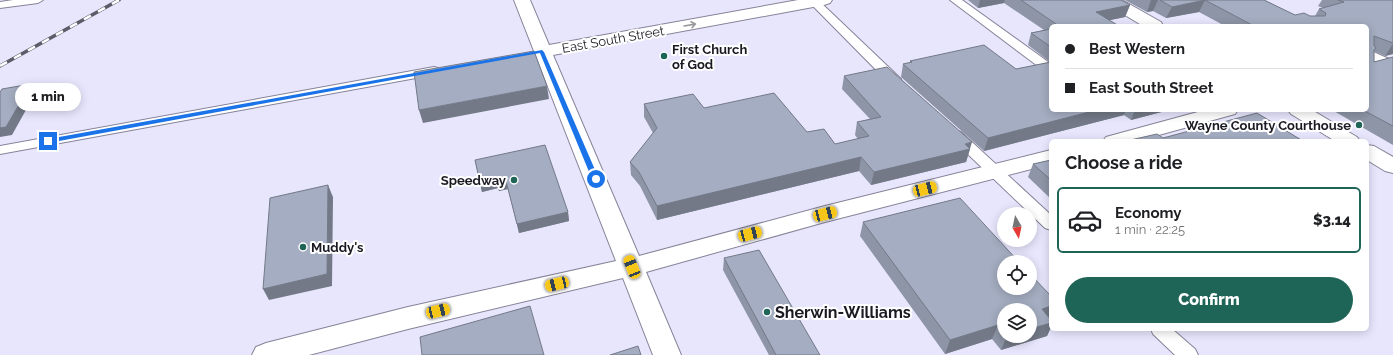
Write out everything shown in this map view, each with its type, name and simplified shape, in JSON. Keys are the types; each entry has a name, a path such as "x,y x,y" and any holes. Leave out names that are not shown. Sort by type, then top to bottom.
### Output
{"main road":[{"path":"522,0 534,53 632,267 667,355"},
{"path":"1111,0 1152,24"},
{"name":"East South Street","path":"534,53 817,1"},
{"path":"1369,67 1389,61"},
{"path":"1120,139 1221,112"},
{"path":"1301,112 1347,139"},
{"path":"1369,152 1393,166"},
{"path":"266,355 408,318 632,267 825,214 1049,158"}],"street":[{"path":"0,5 38,0"},
{"path":"955,0 1049,69"},
{"path":"817,1 904,89"},
{"path":"1369,54 1389,61"},
{"path":"0,150 445,69"},
{"path":"944,125 996,171 1049,222"},
{"path":"1162,331 1188,355"}],"building":[{"path":"1021,0 1121,0 1130,5 1096,12 1116,24 1056,24"},
{"path":"1160,0 1205,0 1172,7"},
{"path":"1205,0 1264,0 1295,15 1304,13 1310,16 1325,16 1326,13 1319,9 1344,2 1338,0 1393,0 1393,43 1374,36 1374,46 1376,48 1374,50 1374,62 1393,57 1393,126 1367,112 1369,112 1369,24 1250,24"},
{"path":"1049,29 1049,46 1031,33"},
{"path":"984,45 1016,69 1049,62 1049,112 1089,112 988,138 903,64 912,62 910,61"},
{"path":"534,51 547,86 419,110 414,72"},
{"path":"887,67 972,142 965,144 970,149 874,172 861,157 657,206 639,172 630,162 657,128 644,104 693,94 704,108 774,93 807,132 824,129 835,144 869,136 857,122 881,117 844,76"},
{"path":"31,84 6,127 0,128 0,92 2,89"},
{"path":"1257,113 1300,139 1135,139 1157,134 1163,138"},
{"path":"545,145 568,212 517,224 506,181 497,183 496,180 480,183 475,160"},
{"path":"1049,160 1049,178 1033,164"},
{"name":"Muddy's","path":"328,185 327,274 263,289 270,198"},
{"path":"960,198 997,238 997,247 1005,247 1013,255 997,255 997,295 1037,295 1037,281 1049,294 1049,307 1042,309 1049,318 1049,324 1037,327 1037,303 997,303 997,325 950,340 863,222"},
{"name":"Sherwin-Williams","path":"759,250 820,355 776,355 724,258"},
{"path":"530,306 544,355 422,355 420,337"},
{"path":"638,346 641,355 610,355"}],"railway":[{"path":"0,66 119,0"}],"place":[{"name":"First Church of God","path":"664,56"},
{"name":"Wayne County Courthouse","path":"1359,125"},
{"name":"Speedway","path":"514,180"},
{"name":"Muddy's","path":"303,247"},
{"name":"Sherwin-Williams","path":"767,312"}],"route":[{"path":"48,141 542,52 596,179"}]}
